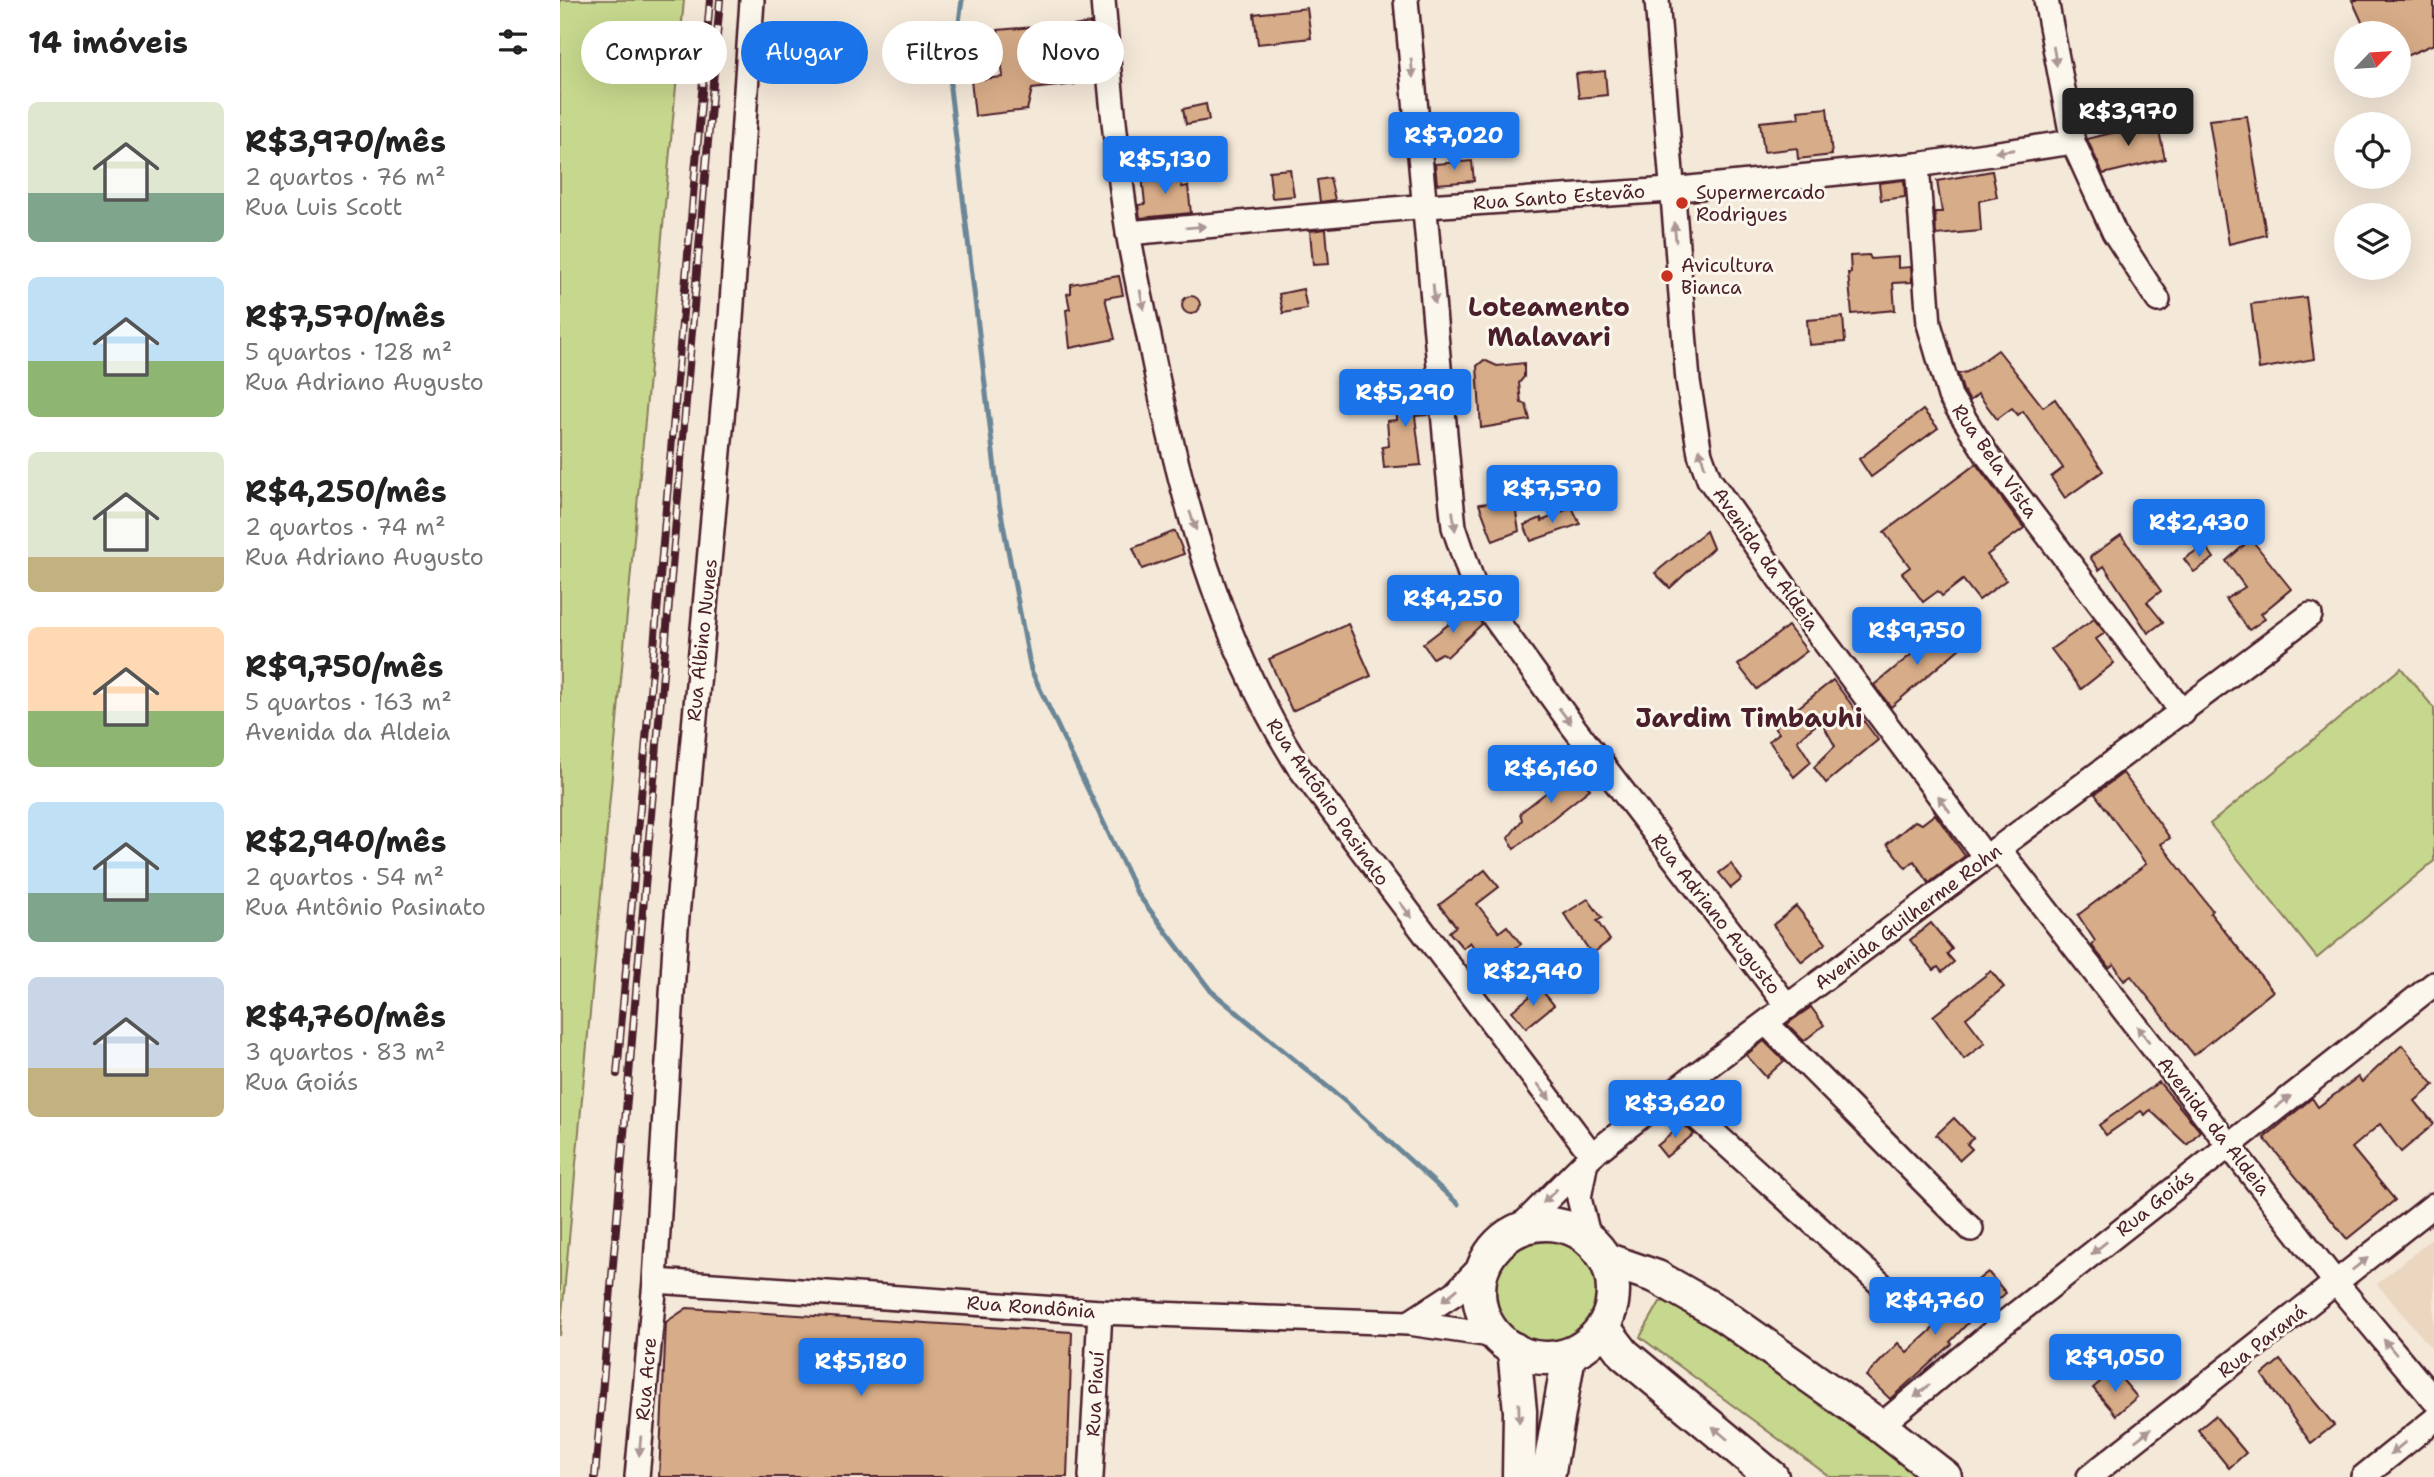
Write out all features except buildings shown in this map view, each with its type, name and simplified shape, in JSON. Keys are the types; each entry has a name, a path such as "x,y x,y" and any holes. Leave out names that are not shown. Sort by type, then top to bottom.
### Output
{"street":[{"name":"Rua Albino Nunes","path":"655,1281 676,927 729,333 752,0"},
{"path":"1103,0 1108,0"},
{"name":"Rua Antônio Pasinato","path":"1103,0 1128,233 1166,422 1186,503 1245,670 1265,712 1349,836 1589,1158"},
{"name":"Rua Adriano Augusto","path":"1406,0 1427,206 1454,527 1476,592 1528,667 1788,1007"},
{"name":"Avenida da Aldeia","path":"1657,0 1670,190 1688,381 1700,454 1709,479 1809,621 1992,853 2229,1144 2336,1283 2434,1400"},
{"path":"2046,0 2073,142 2114,232 2158,300"},
{"name":"Rua Santo Estevão","path":"1128,233 1427,206 1670,190 1917,165 2073,142"},
{"name":"Rua Bela Vista","path":"1917,165 1929,324 1950,396 2001,473 2183,713"},
{"name":"Avenida Guilherme Rohn","path":"1516,1231 1589,1158 1671,1094 2183,713 2310,615"},
{"name":"Rua Goiás","path":"1880,1426 2229,1144 2434,985"},
{"path":"1766,1023 1971,1229"},
{"path":"1671,1094 1906,1307"},
{"path":"1589,1158 1578,1198 1597,1249 1613,1279 1608,1315 1624,1354 1772,1477"},
{"name":"Rua Paraná","path":"2089,1477 2434,1205"},
{"path":"1409,1323 1455,1293 1486,1261 1498,1244 1516,1231 1534,1225 1553,1224 1572,1229 1597,1249 1657,1277 1720,1313 1880,1426 1945,1477"},
{"path":"1486,1261 1479,1281 1479,1300 1484,1319 1508,1345 1530,1357 1550,1359 1583,1349 1608,1315 1657,1277"},
{"name":"Rua Rondônia","path":"655,1281 1100,1312 1409,1323 1484,1334 1508,1345"},
{"name":"Rua Acre","path":"637,1477 655,1281"},
{"name":"Rua Piauí","path":"1091,1477 1100,1312"},
{"path":"1508,1345 1520,1411 1518,1477"},
{"path":"1548,1477 1569,1355"},
{"path":"2363,1477 2434,1420"}],"shaded area":[{"path":"2434,1237 2434,1351 2377,1284"}],"green space":[{"path":"560,0 684,0 682,21 581,21 581,84 676,84 560,1336"},
{"path":"2401,668 2434,708 2434,861 2317,958 2210,824"},
{"path":"1548,1239 1568,1243 1585,1254 1596,1271 1600,1291 1596,1311 1585,1328 1568,1339 1548,1343 1528,1339 1511,1328 1500,1311 1496,1291 1500,1271 1511,1254 1528,1243"},
{"path":"1687,1298 1937,1477 1830,1477 1640,1337 1660,1302"}],"waterway":[{"path":"962,0 950,88 999,503 1031,670 1137,893 1211,991 1346,1102 1458,1204"}],"railway":[{"path":"617,1074 710,0"},
{"path":"595,1477 720,0"}],"place":[{"name":"Supermercado Rodrigues","path":"1682,203"},
{"name":"Avicultura Bianca","path":"1667,276"}],"district":[{"name":"Loteamento Malavari","path":"1549,321"},
{"name":"Jardim Timbauhi","path":"1749,717"}]}
